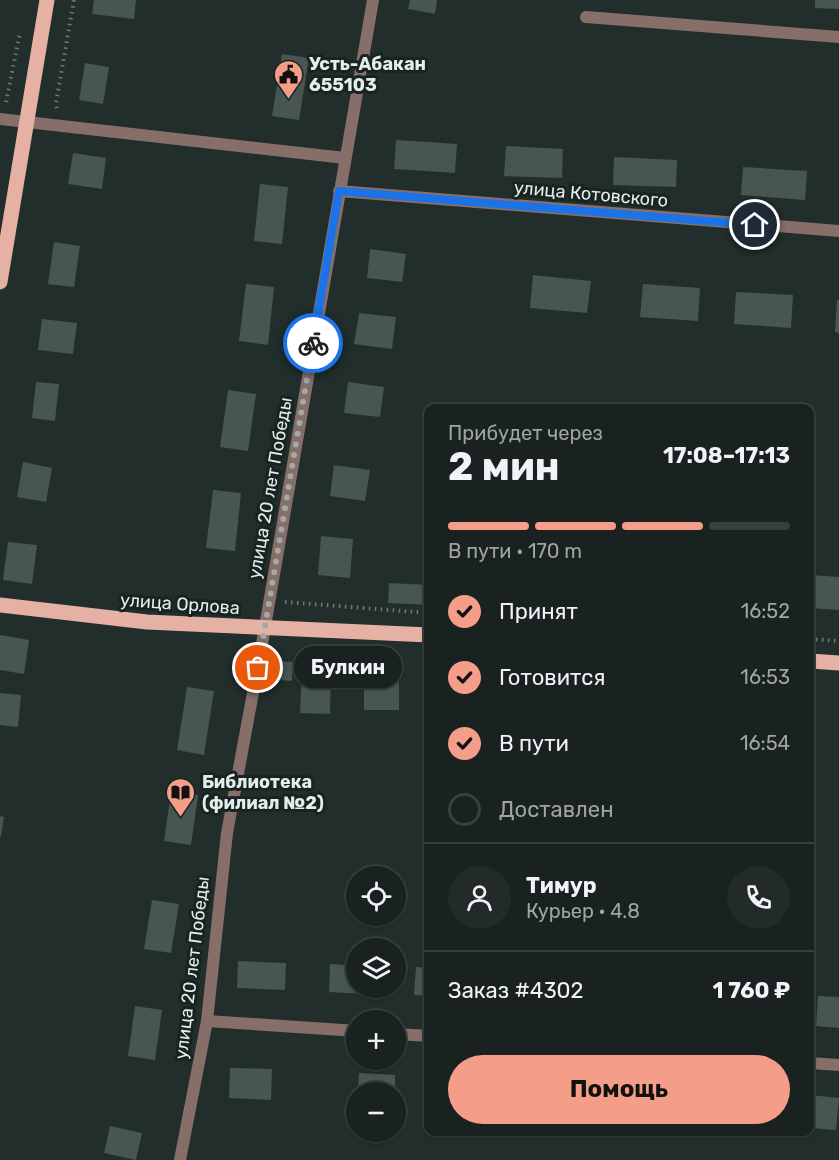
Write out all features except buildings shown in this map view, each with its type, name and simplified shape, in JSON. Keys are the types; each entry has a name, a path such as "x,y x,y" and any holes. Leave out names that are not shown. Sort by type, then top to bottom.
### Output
{"main road":[{"path":"0,282 47,0"},
{"name":"улица Орлова","path":"0,605 147,622 424,635"},
{"path":"814,661 839,663"}],"street":[{"name":"улица 20 лет Победы","path":"180,1160 207,1021 227,833 270,601 373,0"},
{"path":"586,17 839,37"},
{"path":"1,119 345,158"},
{"name":"улица Котовского","path":"339,191 839,231"},
{"path":"207,1021 346,1030"},
{"path":"406,1035 424,1036"},
{"path":"814,1063 839,1065"}],"path":[{"path":"56,104 74,0"},
{"path":"1,119 22,25"},
{"path":"270,601 424,613"},
{"path":"814,639 839,641"}],"way so far":[{"path":"258,668 313,343"}],"place":[{"name":"Усть-Абакан 655103","path":"288,100"},
{"name":"Булкин","path":"258,668"},
{"name":"Библиотека (филиал №2)","path":"181,818"}],"route":[{"path":"313,343 339,191 755,225"}]}
